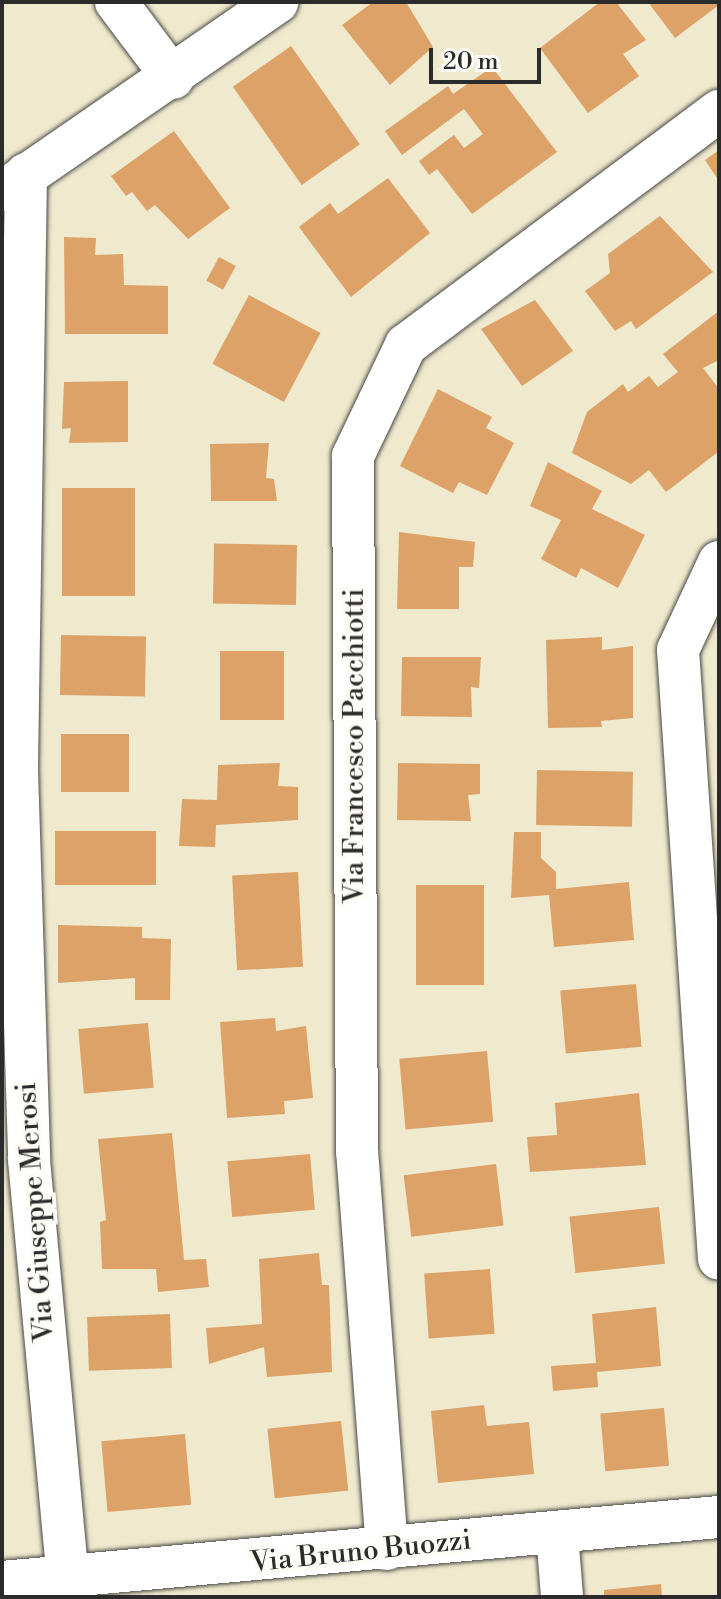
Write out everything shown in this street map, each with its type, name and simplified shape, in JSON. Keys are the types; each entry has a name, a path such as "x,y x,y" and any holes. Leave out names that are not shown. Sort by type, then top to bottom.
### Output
{"street":[{"path":"116,2 173,78"},
{"path":"14,183 173,78 278,2"},
{"name":"Via Francesco Pacchiotti","path":"387,1549 357,1152 353,456 406,345 719,111"},
{"name":"Via Giuseppe Merosi","path":"14,183 17,786 29,1160 68,1577"},
{"path":"719,562 678,650 719,1259"},
{"name":"Via Bruno Buozzi","path":"2,1582 68,1577 220,1581 387,1549 719,1517"},
{"path":"557,1533 562,1597"}],"building":[{"path":"373,2 406,2 433,47 390,85 342,25"},
{"path":"600,2 616,2 646,40 623,54 639,76 588,113 540,48"},
{"path":"648,2 719,2 719,5 675,38"},
{"path":"291,46 360,144 302,185 233,87"},
{"path":"492,67 557,152 472,214 437,169 429,175 419,161 454,135 464,148 483,134 464,109 402,155 385,131 448,86 453,94"},
{"path":"174,131 230,208 188,239 155,205 147,211 132,192 126,196 111,176"},
{"path":"719,150 719,181 705,160"},
{"path":"388,178 430,233 351,297 299,227 330,203 338,214"},
{"path":"660,216 713,272 636,329 631,321 615,331 585,291 610,273 608,254"},
{"path":"64,237 96,238 95,255 123,254 124,285 168,286 168,334 65,334"},
{"path":"219,257 236,266 223,290 206,281"},
{"path":"249,295 321,333 284,402 212,364"},
{"path":"535,300 573,351 522,386 481,329"},
{"path":"719,311 719,360 703,368 719,389 718,452 666,492 649,470 631,484 572,453 587,412 623,384 628,392 649,376 658,387 678,372 663,354"},
{"path":"128,381 128,442 69,443 71,428 62,429 64,382"},
{"path":"438,389 492,417 486,428 514,443 487,495 459,482 453,493 400,466"},
{"path":"269,443 266,478 274,479 277,501 211,501 210,444"},
{"path":"548,462 602,491 592,509 645,535 618,588 581,568 576,578 541,559 561,520 530,506"},
{"path":"62,488 135,488 135,596 62,596"},
{"path":"399,532 475,542 473,567 459,567 459,609 397,609"},
{"path":"214,544 297,545 296,605 213,604"},
{"path":"61,635 146,636 145,696 60,695"},
{"path":"602,637 602,650 633,646 633,718 601,721 602,727 548,728 546,640"},
{"path":"220,651 284,651 284,720 220,720"},
{"path":"402,657 481,657 479,688 471,687 472,717 401,716"},
{"path":"61,734 129,734 129,792 61,792"},
{"path":"280,763 278,786 298,787 298,820 216,825 215,847 179,846 182,799 217,800 218,765"},
{"path":"398,763 480,764 480,794 468,795 471,821 397,820"},
{"path":"537,770 633,772 632,827 536,825"},
{"path":"55,831 156,831 156,885 55,885"},
{"path":"514,832 541,832 541,858 556,872 556,889 629,882 634,940 554,947 549,895 511,898"},
{"path":"298,872 303,967 237,970 232,875"},
{"path":"416,885 484,885 484,985 416,985"},
{"path":"58,925 142,927 142,938 171,939 170,1000 135,1000 135,978 58,983"},
{"path":"636,984 641,1047 566,1053 560,991"},
{"path":"275,1018 276,1031 306,1026 313,1098 284,1101 285,1114 227,1118 220,1022"},
{"path":"148,1023 154,1088 84,1094 78,1029"},
{"path":"487,1051 493,1122 406,1129 399,1059"},
{"path":"639,1093 646,1165 530,1172 527,1137 557,1135 555,1103"},
{"path":"172,1133 184,1260 206,1259 209,1287 158,1292 156,1269 102,1269 100,1222 106,1220 98,1139"},
{"path":"310,1154 315,1210 232,1217 227,1161"},
{"path":"496,1164 504,1226 411,1237 404,1175"},
{"path":"659,1207 665,1264 575,1273 569,1216"},
{"path":"319,1253 322,1285 329,1285 332,1372 267,1377 264,1347 209,1364 206,1328 262,1324 259,1259"},
{"path":"490,1269 495,1334 429,1338 424,1274"},
{"path":"656,1307 661,1366 597,1372 598,1387 553,1391 551,1366 596,1363 592,1314"},
{"path":"170,1314 172,1368 89,1371 87,1317"},
{"path":"484,1405 487,1426 529,1422 534,1474 438,1483 431,1411"},
{"path":"664,1408 669,1466 605,1471 600,1414"},
{"path":"341,1421 348,1491 275,1498 267,1429"},
{"path":"185,1434 191,1505 108,1512 101,1441"},
{"path":"661,1584 662,1597 604,1597 604,1590"}]}
